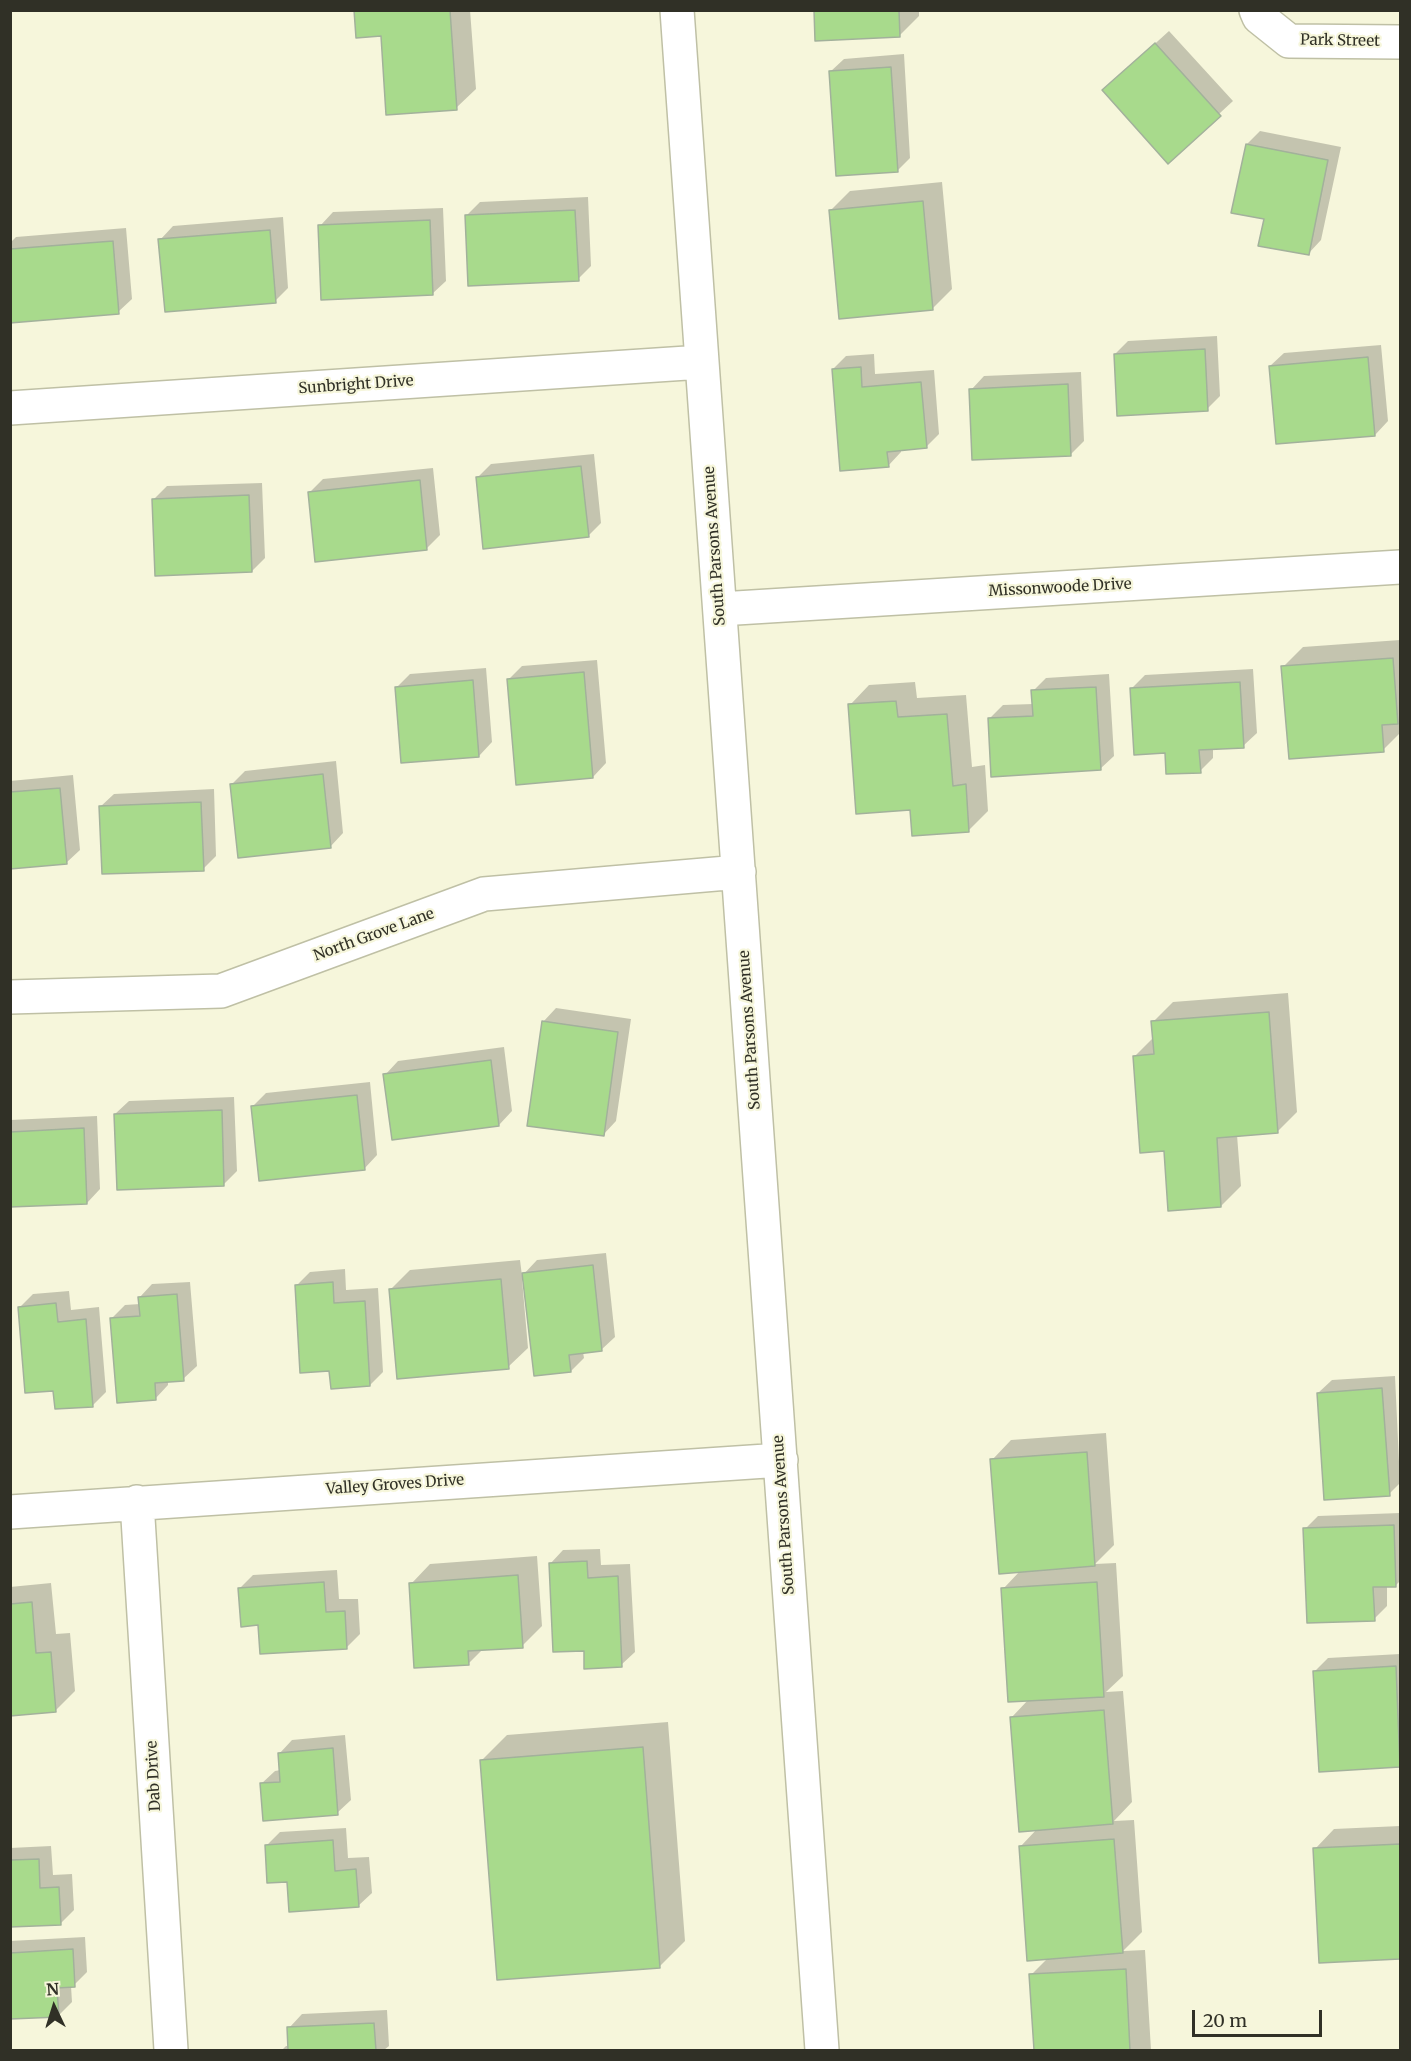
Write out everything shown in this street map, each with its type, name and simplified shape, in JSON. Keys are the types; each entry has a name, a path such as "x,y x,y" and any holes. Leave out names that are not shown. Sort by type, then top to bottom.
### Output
{"street":[{"name":"South Parsons Avenue","path":"677,10 822,2050"},
{"name":"Park Street","path":"1256,10 1259,17 1289,41 1401,42"},
{"name":"Sunbright Drive","path":"10,408 702,362"},
{"name":"Missonwoode Drive","path":"720,609 1401,567"},
{"name":"North Grove Lane","path":"10,997 221,991 484,894 739,872"},
{"name":"Valley Groves Drive","path":"10,1512 781,1460"},
{"name":"Dab Drive","path":"137,1502 171,2050"}],"building":[{"path":"354,10 450,10 457,110 386,115 381,36 356,38"},
{"path":"814,10 899,10 900,37 815,41"},
{"path":"1155,43 1221,116 1168,164 1102,90"},
{"path":"891,67 898,172 836,176 829,71"},
{"path":"1246,144 1328,160 1309,255 1258,246 1264,219 1231,213"},
{"path":"923,201 933,310 839,319 829,210"},
{"path":"575,210 579,281 468,286 465,215"},
{"path":"430,220 433,295 321,300 318,225"},
{"path":"270,230 276,303 165,312 158,239"},
{"path":"113,241 119,314 10,323 10,249"},
{"path":"1205,349 1208,411 1117,416 1114,354"},
{"path":"1368,357 1375,436 1276,444 1269,366"},
{"path":"861,367 862,387 921,382 927,448 887,452 889,467 840,471 832,369"},
{"path":"1068,384 1071,456 972,460 969,389"},
{"path":"581,466 589,537 483,549 476,477"},
{"path":"420,480 427,550 315,562 308,492"},
{"path":"249,495 252,572 155,576 152,499"},
{"path":"1393,658 1398,724 1382,725 1384,752 1289,759 1281,666"},
{"path":"584,672 593,778 516,785 507,679"},
{"path":"473,680 479,757 401,763 395,687"},
{"path":"1240,682 1244,748 1199,750 1201,773 1166,774 1165,753 1134,755 1130,688"},
{"path":"1096,687 1101,770 991,777 988,718 1033,716 1031,690"},
{"path":"896,701 898,717 947,714 953,786 966,784 969,832 912,836 910,810 856,814 848,704"},
{"path":"323,774 331,848 238,858 230,784"},
{"path":"60,788 67,864 10,869 10,792"},
{"path":"201,802 204,871 102,874 99,806"},
{"path":"1269,1012 1278,1133 1217,1138 1221,1207 1168,1211 1164,1151 1140,1153 1133,1056 1154,1054 1151,1021"},
{"path":"542,1021 618,1032 604,1136 527,1126"},
{"path":"491,1060 499,1126 392,1140 383,1074"},
{"path":"357,1095 365,1170 259,1181 251,1106"},
{"path":"222,1110 224,1186 117,1190 114,1114"},
{"path":"84,1128 87,1204 10,1207 10,1132"},
{"path":"593,1265 602,1351 569,1355 571,1372 534,1376 522,1273"},
{"path":"501,1279 509,1369 397,1379 389,1289"},
{"path":"333,1282 334,1303 365,1301 370,1386 331,1389 329,1371 300,1373 295,1285"},
{"path":"177,1294 184,1381 155,1383 156,1400 117,1403 110,1318 140,1316 138,1297"},
{"path":"56,1303 58,1322 86,1319 93,1407 55,1409 53,1391 25,1393 18,1307"},
{"path":"1382,1388 1390,1496 1324,1500 1317,1393"},
{"path":"1087,1452 1095,1566 999,1574 990,1459"},
{"path":"1394,1525 1396,1587 1373,1587 1375,1621 1307,1623 1303,1528"},
{"path":"587,1561 588,1578 618,1576 622,1667 584,1669 584,1651 553,1652 549,1563"},
{"path":"518,1575 523,1648 468,1651 469,1665 414,1668 409,1583"},
{"path":"324,1582 326,1612 345,1611 347,1649 260,1654 258,1625 241,1627 238,1588"},
{"path":"1097,1582 1104,1697 1008,1702 1001,1588"},
{"path":"32,1602 36,1653 51,1652 56,1712 10,1716 10,1604"},
{"path":"1396,1666 1400,1767 1319,1772 1313,1671"},
{"path":"1104,1710 1113,1824 1019,1832 1010,1717"},
{"path":"643,1747 660,1968 497,1980 480,1760"},
{"path":"333,1748 338,1815 263,1821 260,1783 280,1782 278,1753"},
{"path":"1114,1839 1123,1953 1027,1961 1019,1846"},
{"path":"333,1840 335,1871 356,1869 359,1907 289,1912 287,1882 267,1883 265,1845"},
{"path":"1400,1844 1400,1959 1319,1963 1313,1848"},
{"path":"39,1859 40,1888 59,1887 61,1925 10,1927 10,1860"},
{"path":"73,1949 75,1987 57,1988 59,2017 10,2019 10,1953"},
{"path":"1126,1969 1130,2050 1034,2050 1029,1974"},
{"path":"374,2023 376,2050 288,2050 287,2027"}]}
